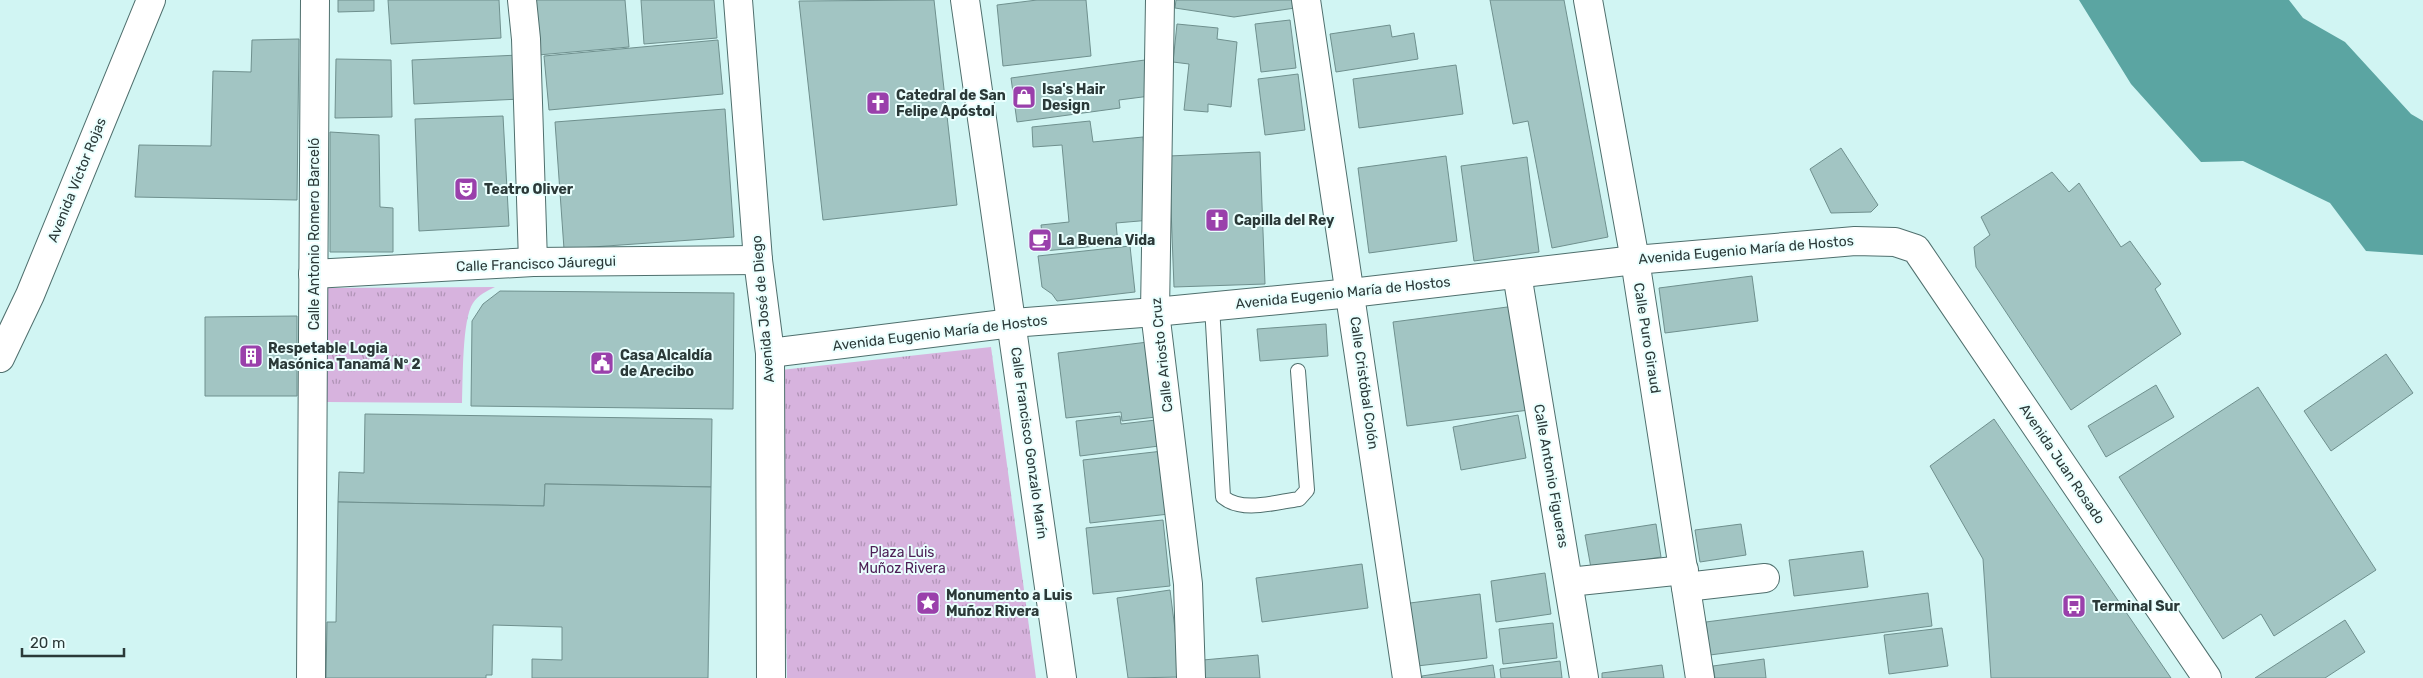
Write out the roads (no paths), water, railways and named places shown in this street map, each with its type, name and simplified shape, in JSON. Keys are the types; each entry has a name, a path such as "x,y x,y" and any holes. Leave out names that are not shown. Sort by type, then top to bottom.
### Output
{"street":[{"name":"Avenida Víctor Rojas","path":"0,358 30,295 151,0"},
{"name":"Calle Antonio Romero Barceló","path":"311,678 315,0"},
{"path":"522,0 526,39 533,262"},
{"name":"Avenida José de Diego","path":"738,0 758,260 770,353 771,678"},
{"name":"Calle Francisco Gonzalo Marín","path":"965,0 1062,678"},
{"name":"Calle Ariosto Cruz","path":"1160,0 1155,312 1188,584 1192,678"},
{"name":"Calle Cristóbal Colón","path":"1306,0 1407,678"},
{"name":"Calle Puro Giraud","path":"1588,0 1635,260 1700,678"},
{"name":"Avenida Eugenio María de Hostos","path":"770,353 1012,323 1155,312 1351,293 1635,260 1855,241 1895,242 1916,249"},
{"name":"Avenida Juan Rosado","path":"1916,249 2207,678"},
{"name":"Calle Francisco Jáuregui","path":"314,274 533,262 758,260"},
{"name":"Calle Antonio Figueras","path":"1517,274 1584,678"},
{"path":"1569,582 1765,578"}],"lane":[{"path":"1212,306 1224,497 1230,503 1242,506 1299,499 1307,490 1298,371"}],"water":[{"path":"2079,0 2289,0 2303,18 2345,42 2411,114 2423,121 2423,255 2366,251 2330,203 2243,161 2201,162 2131,84"}],"place":[{"name":"Isa's Hair Design","path":"1024,97"},
{"name":"Catedral de San Felipe Apóstol","path":"878,103"},
{"name":"Teatro Oliver","path":"466,189"},
{"name":"Capilla del Rey","path":"1217,220"},
{"name":"La Buena Vida","path":"1040,240"},
{"name":"Respetable Logia Masónica Tanamá Nº 2","path":"251,356"},
{"name":"Casa Alcaldía de Arecibo","path":"602,363"},
{"name":"Monumento a Luis Muñoz Rivera","path":"928,603"},
{"name":"Terminal Sur","path":"2074,606"}],"park label":[{"name":"Plaza Luis Muñoz Rivera","path":"902,560"}]}
